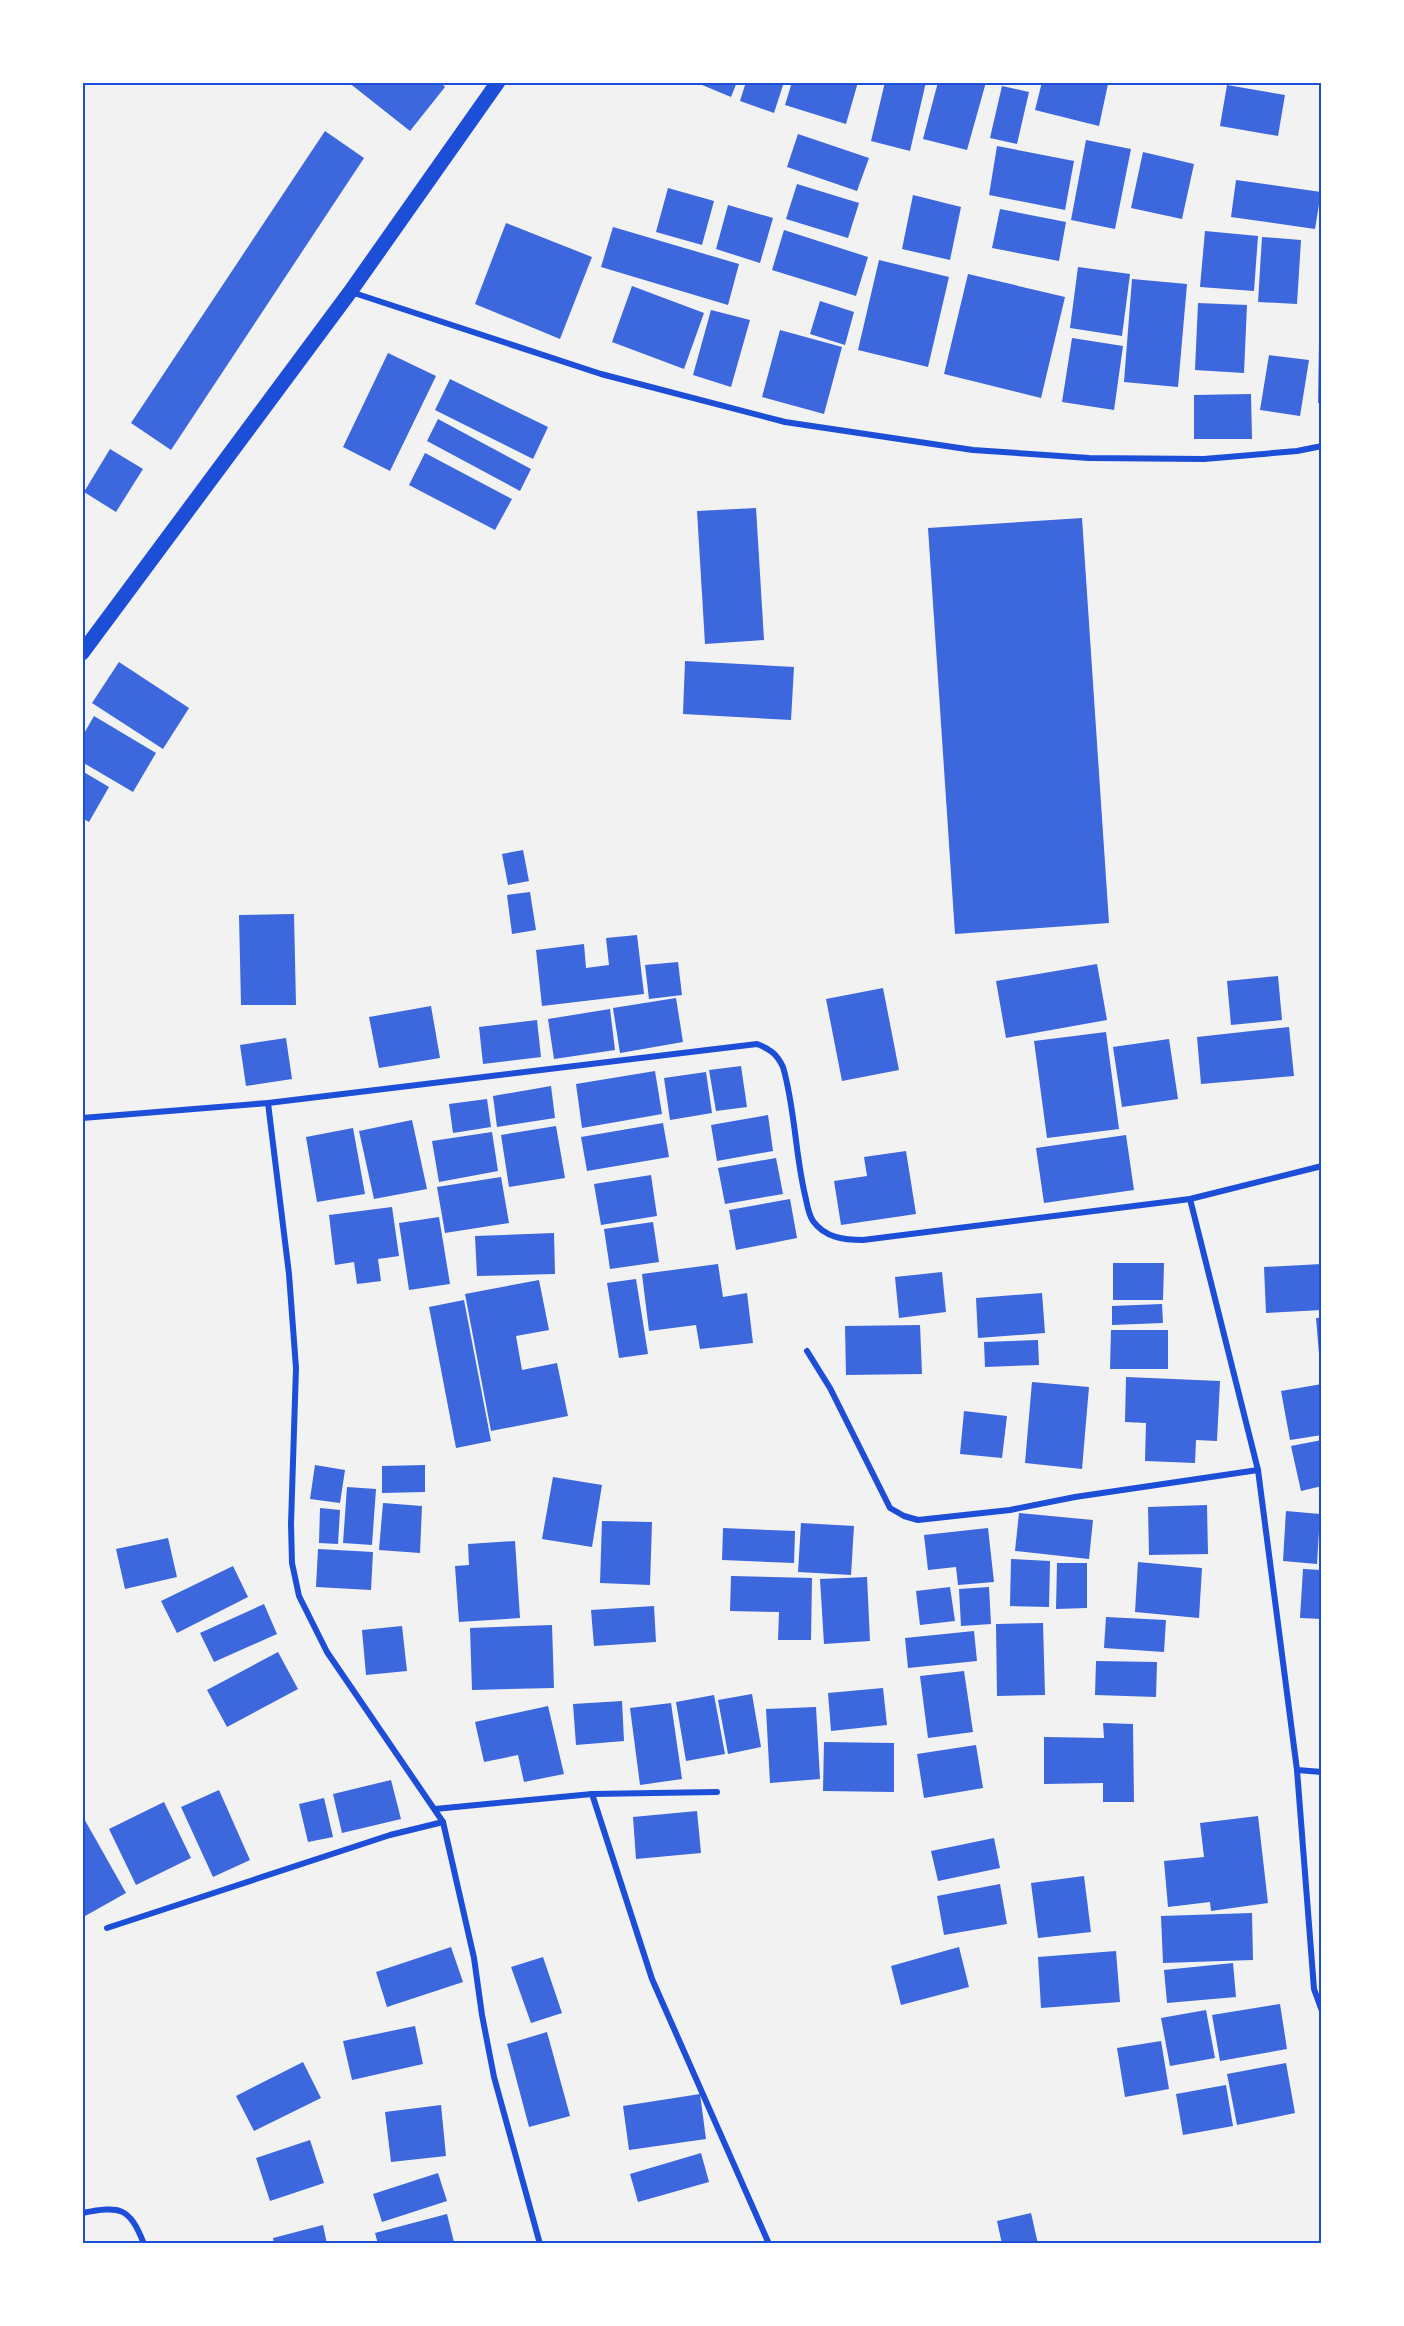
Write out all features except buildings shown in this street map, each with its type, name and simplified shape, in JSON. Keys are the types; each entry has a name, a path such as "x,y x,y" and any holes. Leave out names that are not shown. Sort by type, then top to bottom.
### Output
{"main road":[{"path":"82,653 350,292 498,82"}],"street":[{"path":"350,292 601,374 785,422 973,450 1089,458 1204,459 1297,451 1322,446"},
{"path":"82,1118 268,1103 756,1044 774,1052 783,1067 798,1159 812,1220 836,1238 863,1239 1190,1199 1322,1166"},
{"path":"268,1103 289,1274 296,1368 291,1524 292,1563 299,1596 327,1652 443,1822 474,1958 494,2077 540,2244"},
{"path":"1190,1199 1258,1470 1297,1770 1314,1989 1322,2011"},
{"path":"807,1351 830,1388 890,1508 904,1516 918,1520 1010,1510 1075,1497 1258,1470"},
{"path":"1297,1770 1322,1772"},
{"path":"435,1809 592,1794 717,1792"},
{"path":"592,1794 652,1979 769,2244"},
{"path":"107,1928 390,1835 443,1822"},
{"path":"82,2213 111,2208 123,2211 134,2221 144,2244"}]}
